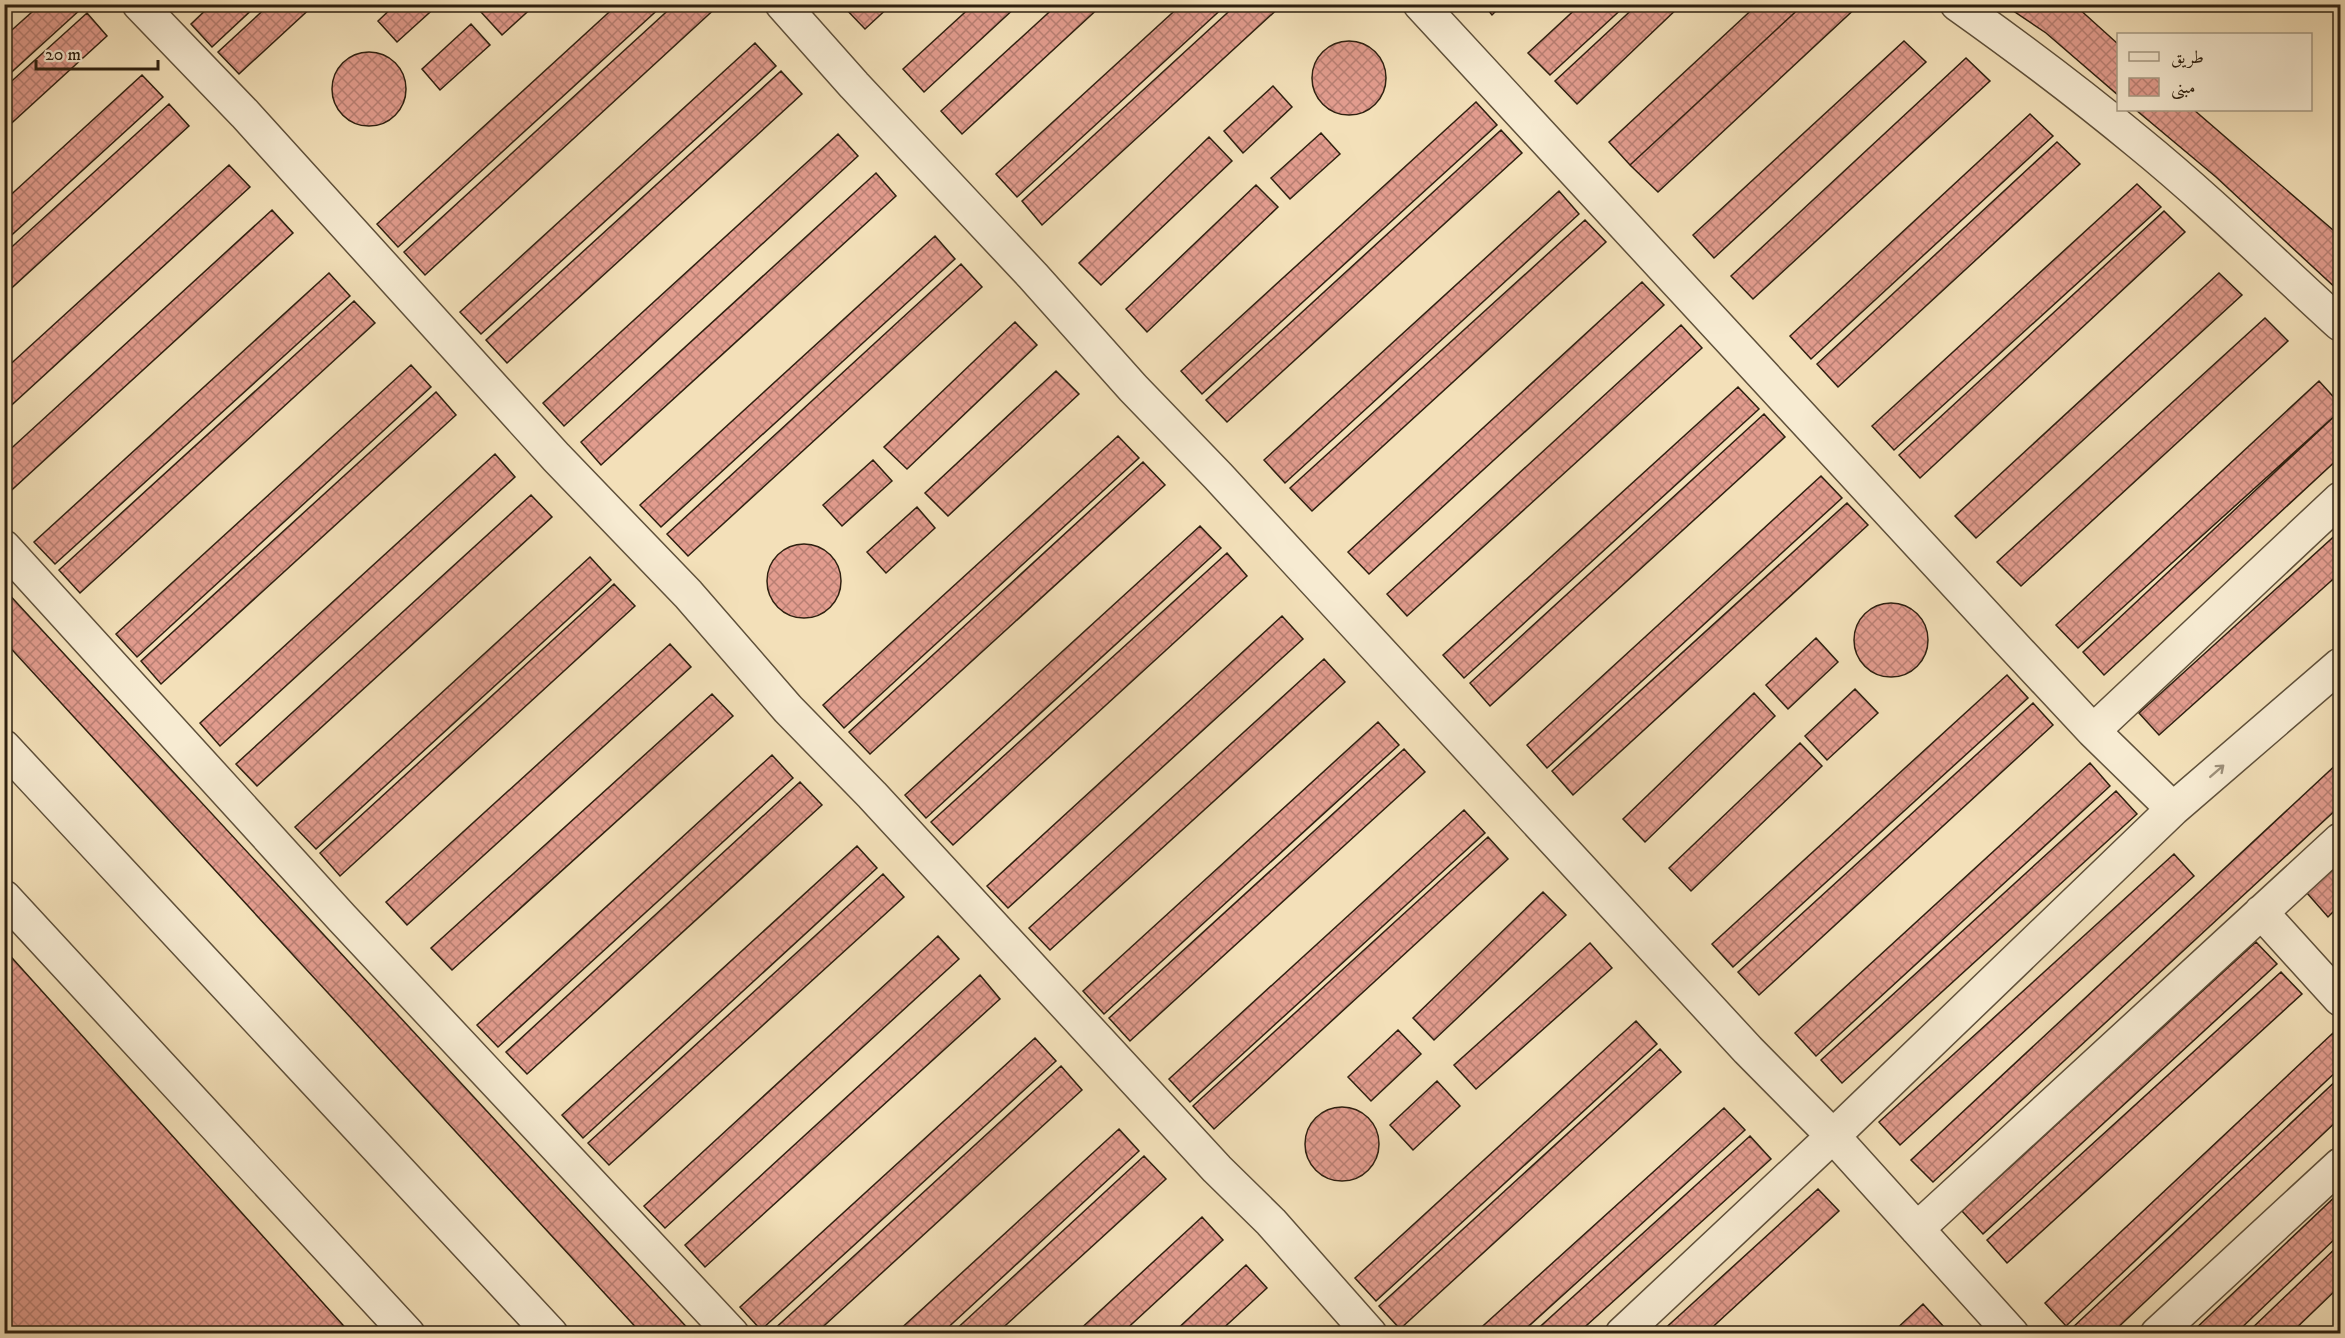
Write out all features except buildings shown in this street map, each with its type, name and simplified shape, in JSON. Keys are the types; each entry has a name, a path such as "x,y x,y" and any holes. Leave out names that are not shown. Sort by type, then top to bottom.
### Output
{"lane":[{"path":"139,4 245,114 556,457 688,594 788,709 872,795 1217,1169 1270,1222 1370,1334"},
{"path":"782,4 854,85 1033,276 1132,388 1396,668 1560,849 1748,1050 1833,1137 2012,1334"},
{"path":"1420,4 2093,731 2173,809"},
{"path":"1957,4 2046,69 2139,142 2235,226 2340,324"},
{"path":"2093,731 2340,499"},
{"path":"4,547 342,918 732,1334"},
{"path":"1622,1334 1833,1137 2173,809 2340,665"},
{"path":"4,747 551,1334"},
{"path":"1917,1229 2340,840"},
{"path":"4,897 408,1334"},
{"path":"2261,912 2340,999"},
{"path":"2157,1334 2340,1165"}]}
